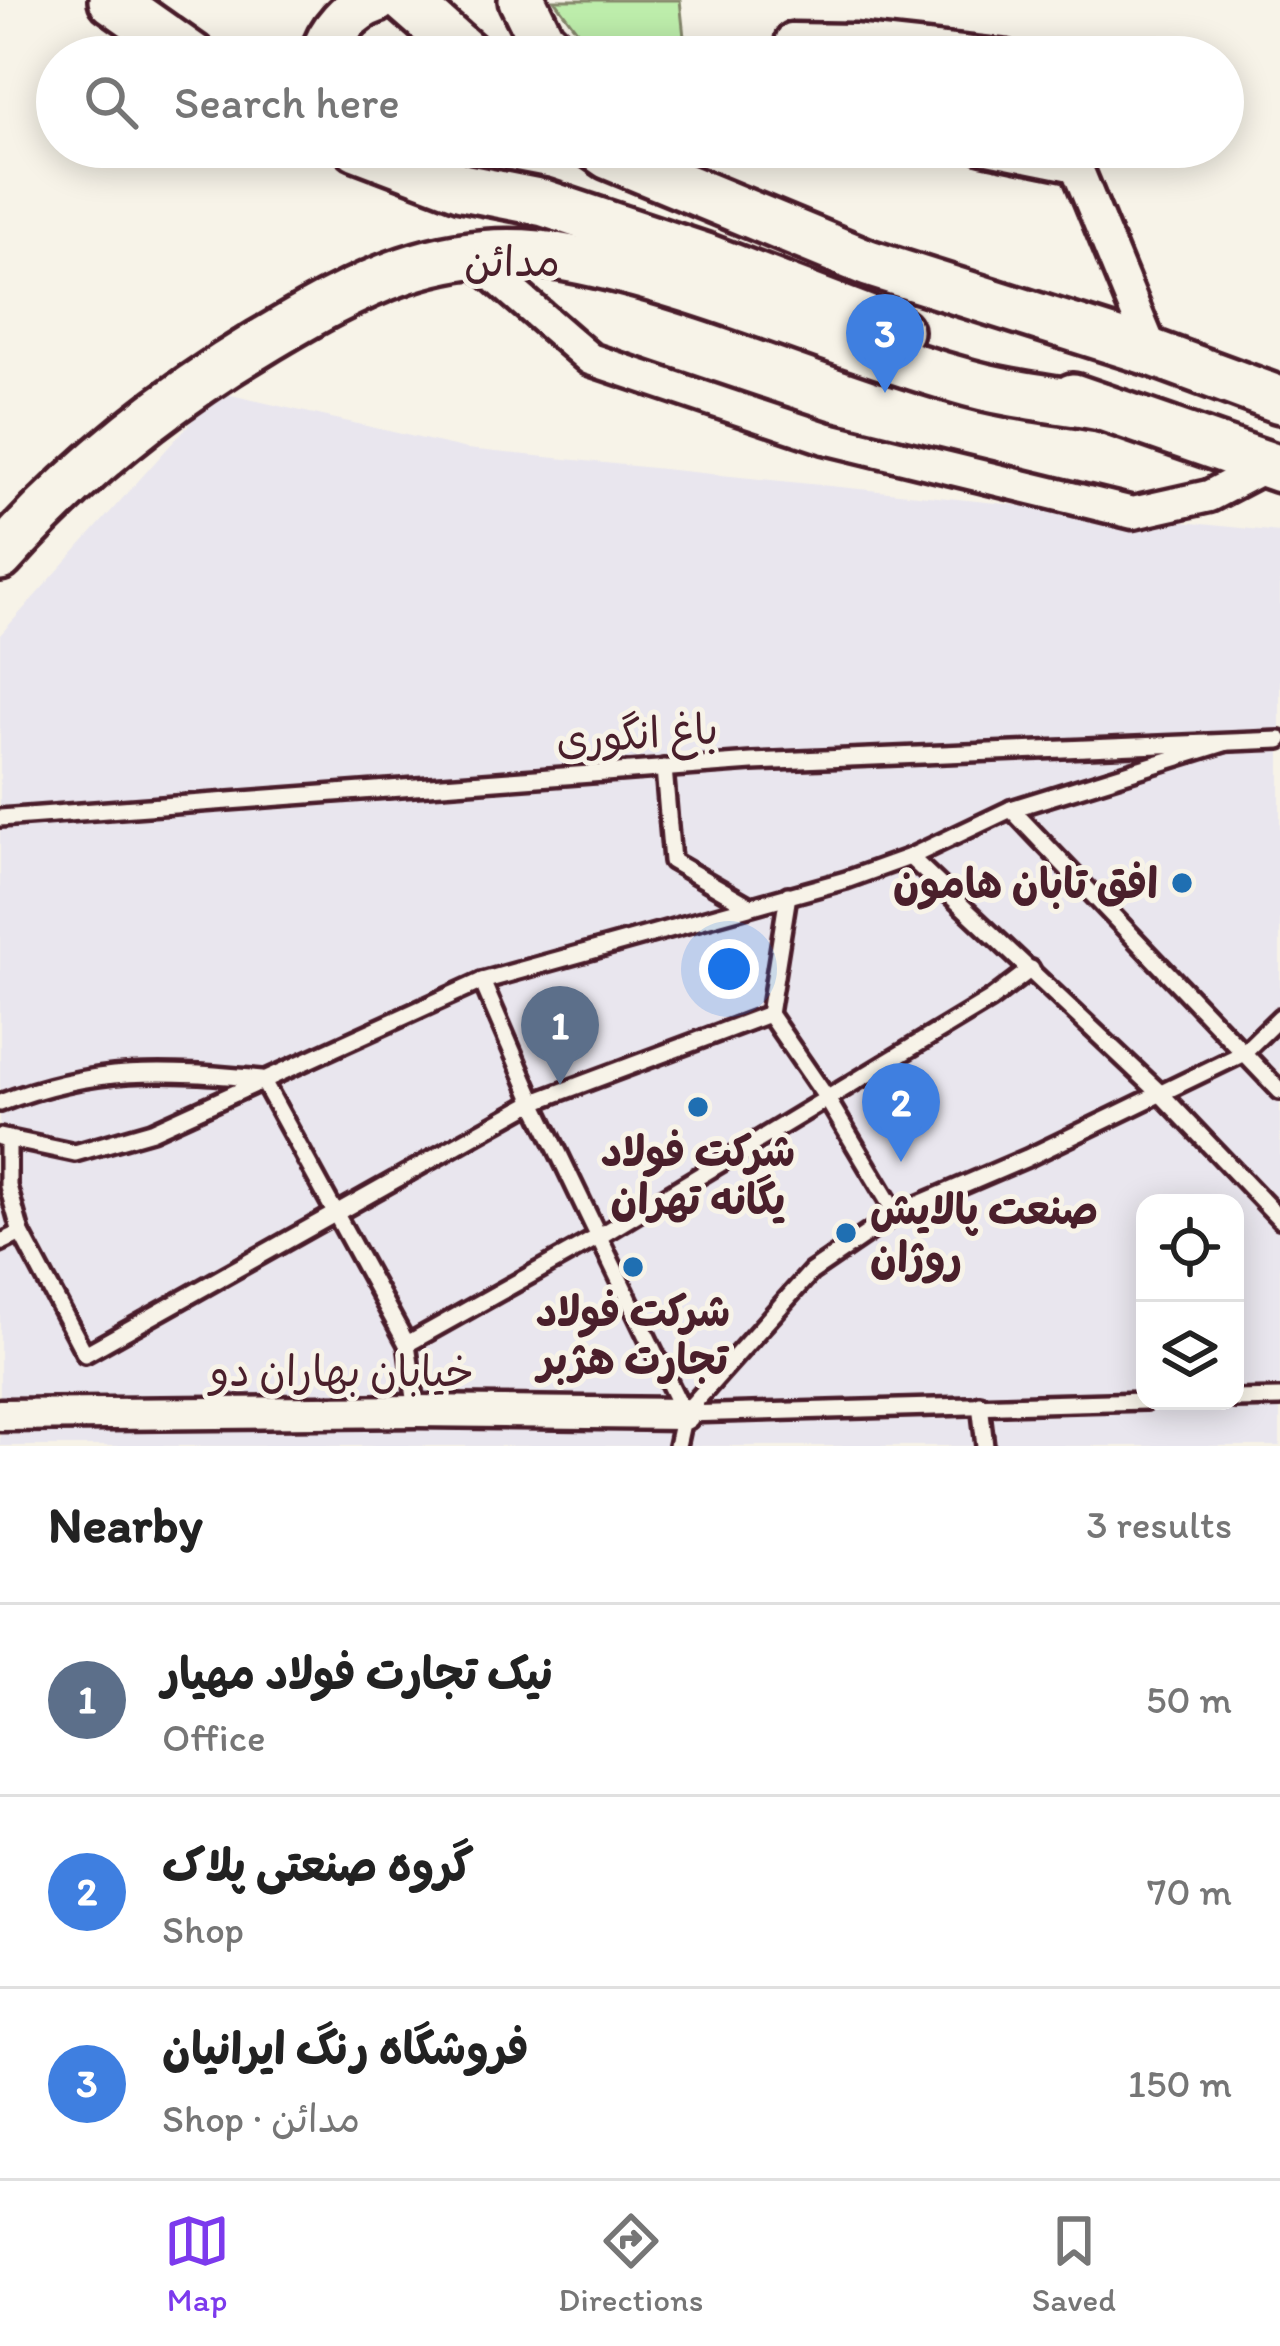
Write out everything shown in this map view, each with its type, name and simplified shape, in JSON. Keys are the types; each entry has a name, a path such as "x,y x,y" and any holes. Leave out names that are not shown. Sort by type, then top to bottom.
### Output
{"main road":[{"path":"112,0 164,36"},
{"path":"331,36 359,5 375,0"},
{"path":"405,0 446,36"},
{"path":"522,0 540,36"},
{"path":"412,168 462,187 544,203 703,256 1101,407 1274,467"},
{"path":"435,168 462,187"},
{"path":"638,168 868,262 1153,352 1280,400"},
{"path":"700,168 868,262"},
{"name":"مدائن","path":"0,557 71,482 131,430 211,372 344,292 401,269 470,255 564,257 644,277 962,382 1101,407"}],"street":[{"path":"1078,168 1153,352"},
{"path":"470,255 590,358 825,438 1132,513 1209,496 1274,467"},
{"name":"خیابان بهاران دو","path":"0,1415 684,1414"}],"lane":[{"name":"باغ انگوری","path":"0,818 664,768 1280,740"},
{"path":"769,1014 534,1102 85,1354 21,1233 8,1186 4,1138 75,1153 152,1131 482,981 846,880 910,857 1011,809 1224,743"},
{"path":"664,768 672,861 748,905"},
{"path":"1011,809 1280,1091"},
{"path":"910,857 1161,1094 1280,1219"},
{"path":"788,895 769,1014 826,1097 896,1214"},
{"path":"407,1344 600,1236 990,1000 1031,968"},
{"path":"482,981 534,1102 684,1414"},
{"path":"677,1446 684,1414 811,1272 896,1214 1242,1054 1280,1017"},
{"path":"0,1103 91,1077 160,1069 262,1078"},
{"path":"262,1078 407,1344 417,1411"},
{"path":"0,1244 21,1233"},
{"path":"1244,1399 1280,1398"},
{"path":"684,1414 1136,1401"},
{"path":"980,1404 985,1446"}],"shaded area":[{"path":"218,392 467,449 1280,532 1280,1446 0,1446 0,635"}],"green space":[{"path":"554,0 680,0 684,36 582,36"}],"place":[{"name":"فروشگاه رنگ ایرانیان","path":"885,393"},
{"name":"افق تابان هامون","path":"1182,883"},
{"name":"نیک تجارت فولاد مهیار","path":"560,1085"},
{"name":"شرکت فولاد یگانه تهران","path":"698,1107"},
{"name":"گروه صنعتی پلاک","path":"901,1162"},
{"name":"صنعت پالایش روژان","path":"846,1233"},
{"name":"شرکت فولاد تجارت هژبر","path":"633,1267"}]}
